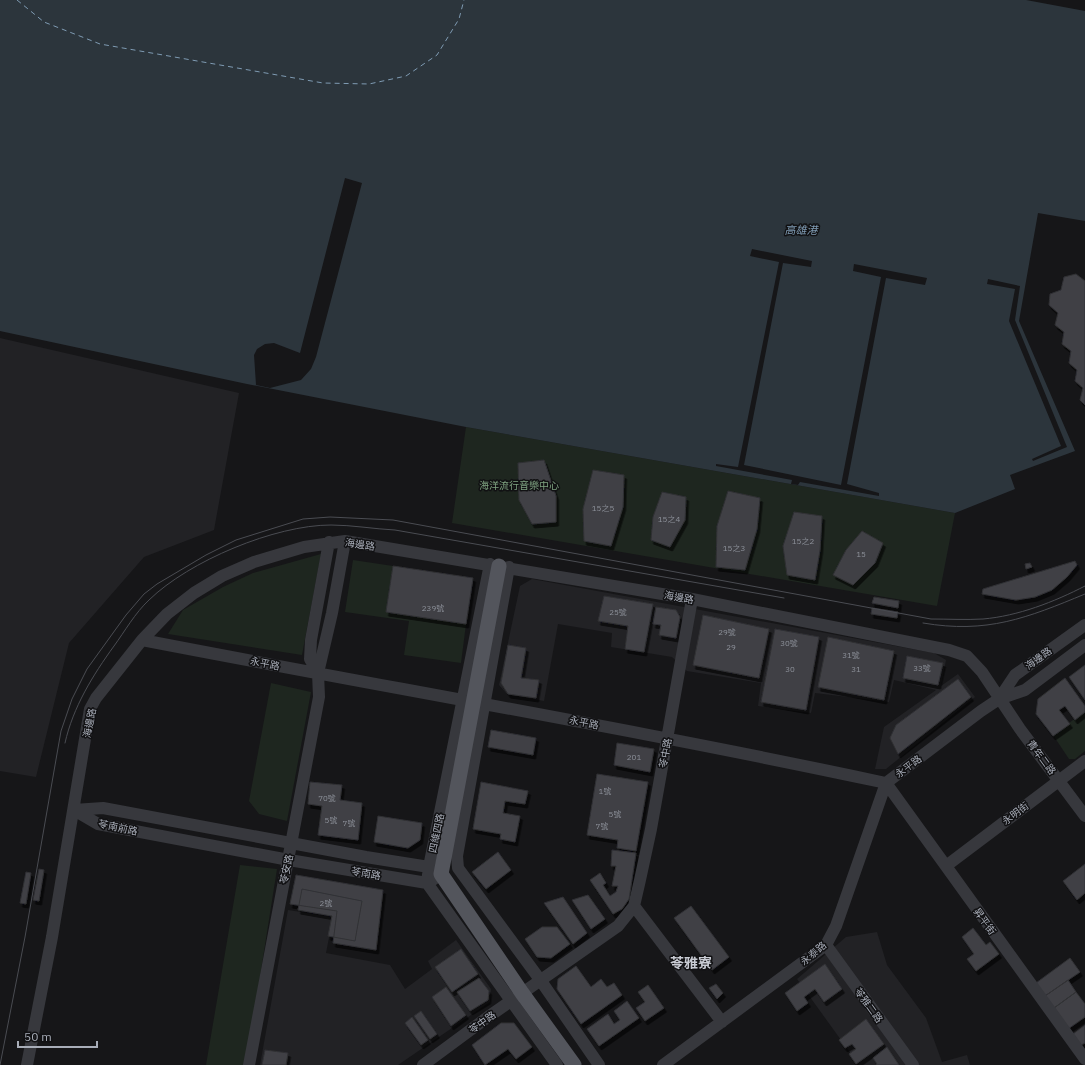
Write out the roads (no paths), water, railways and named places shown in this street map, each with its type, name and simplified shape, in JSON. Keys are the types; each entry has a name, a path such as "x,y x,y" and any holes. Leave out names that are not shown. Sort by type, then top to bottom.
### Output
{"main road":[{"name":"四維四路","path":"435,870 473,702 499,566"},
{"path":"435,870 516,998 574,1065"}],"street":[{"name":"海邊路","path":"27,1065 74,810 90,709 96,698 142,640 167,614 194,593 222,576 254,562 329,542 345,541 692,599 949,650 967,656 982,672 999,699"},
{"name":"苓安路","path":"249,1065 319,697 318,673 332,613 345,541"},
{"name":"苓安路","path":"318,673 310,659 311,640 329,542"},
{"name":"苓中路","path":"423,1065 618,926 634,906 667,738 692,599"},
{"name":"海邊路","path":"999,699 1015,675 1085,625"},
{"name":"永平路","path":"142,640 667,738 886,783 999,699"},
{"name":"海邊路","path":"999,699 1025,690 1085,645"},
{"name":"青年二路","path":"999,699 1085,816"},
{"name":"四維四路","path":"458,868 457,856 473,702"},
{"name":"永明街","path":"946,866 1085,761"},
{"name":"昇平街","path":"886,783 1085,1059"},
{"name":"永泰路","path":"663,1065 826,945 836,926 886,783"},
{"name":"苓南前路","path":"74,810 103,808 292,843"},
{"name":"苓南前路","path":"74,810 98,824 289,860"},
{"name":"苓南路","path":"292,843 435,870 458,868"},
{"name":"苓南路","path":"289,860 428,883 435,870"},
{"path":"458,868 541,981 599,1065"},
{"path":"428,883 516,998 556,1065"},
{"path":"634,906 722,1022"},
{"name":"苓雅二路","path":"826,945 913,1065"}],"water":[{"name":"高雄港","path":"0,0 1026,0 1085,11 1085,221 1038,213 1019,321 1075,451 1010,475 1015,489 955,513 466,427 247,384 0,331"}],"tram line":[{"path":"0,1065 25,937 61,731 72,699 87,669 126,615 144,594 157,584 206,555 236,540 303,519 330,517 393,520 931,619 983,619 1009,615 1048,603 1085,586"},
{"path":"65,743 78,704 91,680 130,622 149,600 186,572 209,559 259,538 285,531 331,525 395,530 784,598"},
{"path":"923,623 946,626 967,626 1006,622 1025,617 1085,594"}],"district":[{"name":"苓雅寮","path":"691,963"}],"park label":[{"name":"海洋流行音樂中心","path":"519,485"}]}
